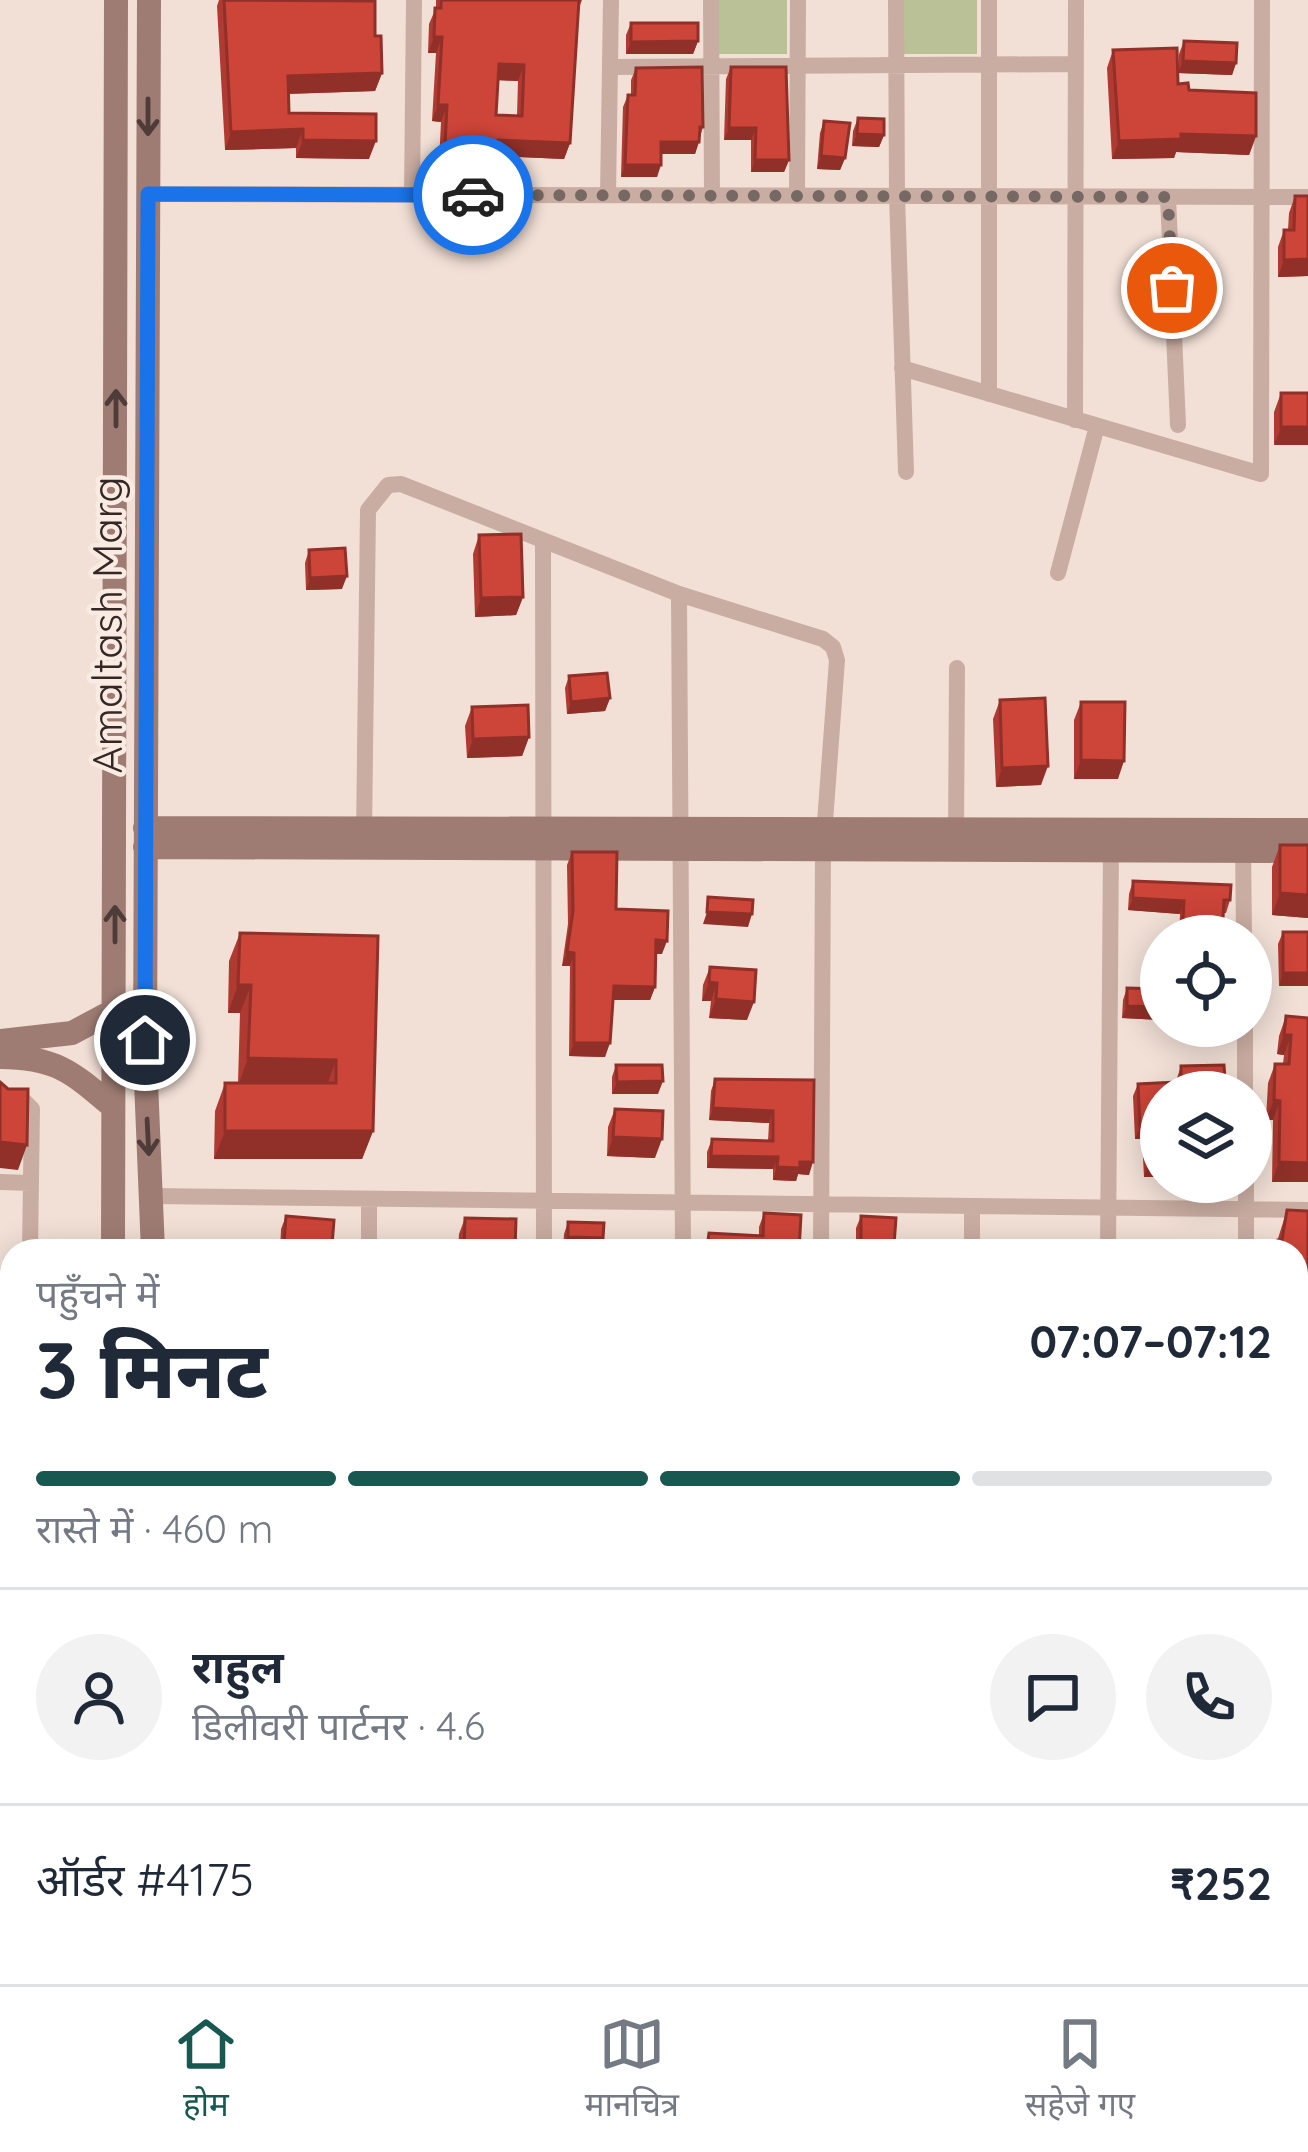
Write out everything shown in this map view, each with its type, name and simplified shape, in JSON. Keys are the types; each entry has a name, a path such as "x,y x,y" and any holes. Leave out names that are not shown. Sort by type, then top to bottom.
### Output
{"main road":[{"name":"Amaltash Marg","path":"113,1239 116,0"},
{"name":"Amaltash Marg","path":"149,0 145,1057 153,1239"},
{"path":"146,837 1243,840 1308,830"},
{"path":"1243,840 1308,851"},
{"path":"0,1041 63,1035 115,1010"},
{"path":"63,1035 51,1052 60,1065 113,1107"},
{"path":"0,1057 60,1065"}],"street":[{"path":"412,195 414,0"},
{"path":"608,195 611,0"},
{"path":"711,0 712,196"},
{"path":"797,196 798,0"},
{"path":"896,0 906,472"},
{"path":"989,0 989,394"},
{"path":"1075,419 1076,0"},
{"path":"902,368 1261,474 1262,0"},
{"path":"610,67 1076,64"},
{"path":"148,194 1308,197"},
{"path":"1168,197 1178,424"},
{"path":"1058,573 1097,426"},
{"path":"364,838 368,510 388,485 401,484 679,593 824,639 837,660 823,839 821,1239"},
{"path":"543,541 544,1239"},
{"path":"679,593 683,1239"},
{"path":"956,840 957,668"},
{"path":"1108,1239 1111,840"},
{"path":"1243,840 1244,915"},
{"path":"0,1101 24,1101 32,1109 30,1239"},
{"path":"0,1182 30,1183"},
{"path":"151,1196 1308,1210"},
{"path":"369,1200 369,1239"},
{"path":"1246,1203 1246,1239"},
{"path":"972,1206 972,1239"}],"green space":[{"path":"719,0 787,0 787,54 719,54"},
{"path":"904,0 977,0 977,54 904,54"}],"building":[{"path":"224,0 375,1 382,73 288,76 289,113 376,114 376,141 303,140 303,129 231,132"},
{"path":"441,0 579,0 570,143 498,140 497,148 445,146 447,105 438,105 442,37 434,37 435,8 441,8","holes":["499,64 524,65 522,116 496,115"]},
{"path":"631,23 698,23 698,41 631,42"},
{"path":"1184,41 1237,43 1236,63 1183,61"},
{"path":"1177,48 1178,84 1188,83 1189,90 1256,93 1256,136 1181,134 1181,139 1119,141 1113,50"},
{"path":"702,67 699,142 661,142 661,165 625,165 628,95 635,95 636,68"},
{"path":"731,67 786,67 789,160 755,160 756,128 729,128"},
{"path":"858,118 884,119 884,135 857,134"},
{"path":"824,121 850,123 845,158 821,156"},
{"path":"1295,196 1308,196 1308,259 1284,260 1284,230 1294,230"},
{"path":"1281,393 1308,393 1308,427 1281,427"},
{"path":"521,534 523,597 481,598 479,535"},
{"path":"345,548 347,576 310,578 309,550"},
{"path":"607,673 610,698 571,702 569,676"},
{"path":"1045,698 1048,766 1002,768 1000,700"},
{"path":"1081,702 1125,702 1124,761 1081,760"},
{"path":"528,705 529,737 473,739 472,707"},
{"path":"1280,845 1308,845 1308,895 1280,893"},
{"path":"572,852 617,852 616,909 668,911 667,941 656,940 655,987 614,986 610,1043 574,1043 574,953 567,952 573,911"},
{"path":"1133,881 1231,885 1223,915 1183,915 1184,901 1133,898"},
{"path":"708,897 753,900 752,914 707,912"},
{"path":"1283,932 1308,932 1308,973 1283,973"},
{"path":"240,933 378,936 373,1131 225,1131 225,1083 336,1083 336,1060 248,1058 251,985 238,985"},
{"path":"710,967 756,970 754,1002 716,999 717,983 709,982"},
{"path":"1127,988 1140,988 1140,1006 1127,1006"},
{"path":"1286,1016 1308,1018 1308,1163 1279,1162 1275,1064 1289,1064 1291,1035 1284,1035"},
{"path":"616,1065 662,1065 663,1081 617,1082"},
{"path":"1224,1065 1224,1071 1181,1071 1181,1066"},
{"path":"715,1079 814,1080 813,1162 800,1162 800,1168 777,1167 778,1157 711,1156 712,1139 773,1141 773,1111 713,1108"},
{"path":"0,1082 8,1089 28,1089 27,1145 0,1142"},
{"path":"615,1109 663,1111 662,1139 613,1137"},
{"path":"1287,1210 1308,1211 1308,1239 1282,1239"},
{"path":"764,1213 801,1215 800,1239 708,1239 709,1233 763,1236"},
{"path":"286,1216 334,1220 332,1239 284,1239"},
{"path":"861,1216 896,1218 894,1239 861,1239"},
{"path":"465,1218 516,1219 515,1239 464,1239"},
{"path":"568,1222 604,1223 603,1238 568,1237"}],"way so far":[{"path":"473,195 1168,197 1172,288"}],"route":[{"path":"145,1040 148,194 473,195"}]}
